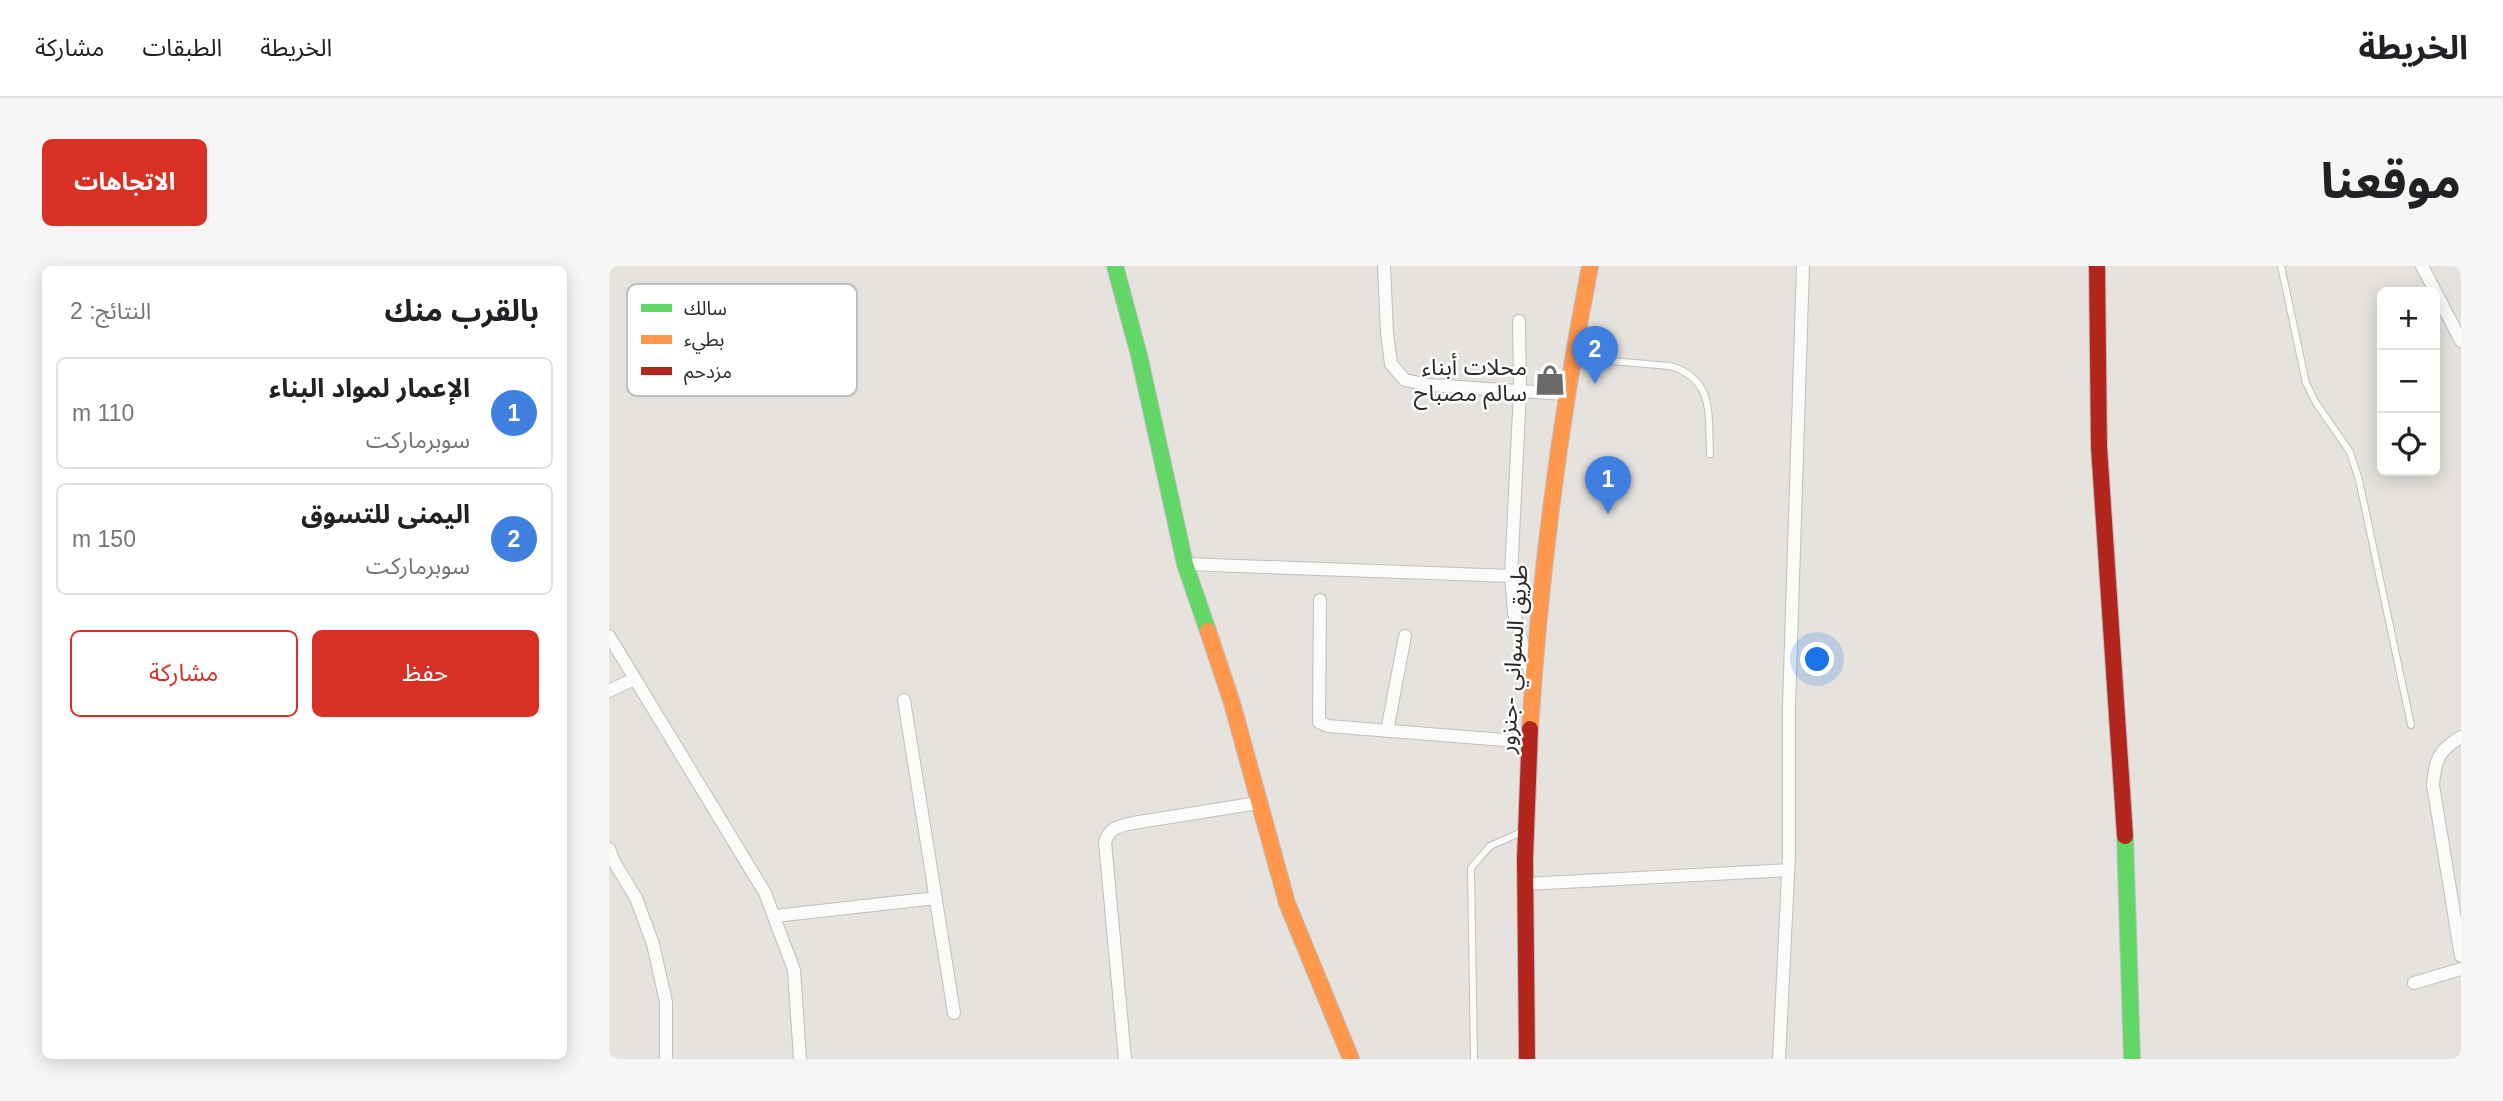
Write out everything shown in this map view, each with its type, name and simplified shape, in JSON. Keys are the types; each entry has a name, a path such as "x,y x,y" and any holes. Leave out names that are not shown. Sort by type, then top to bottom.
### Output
{"street":[{"path":"1115,266 1139,355 1185,564 1232,704 1287,903 1351,1059"},
{"path":"1384,266 1391,364 1405,380 1429,385 1565,394"},
{"name":"طريق السواني -جنزور","path":"1527,1059 1526,830 1529,742 1545,541 1570,358 1590,266"},
{"path":"1779,1059 1788,870 1789,705 1803,266"},
{"path":"2097,266 2096,323 2102,399 2099,447 2125,841 2132,1059"},
{"path":"2422,266 2461,341"},
{"path":"1520,321 1520,391 1511,576 1514,613 1534,684"},
{"path":"1185,564 1511,576"},
{"path":"1320,600 1319,722 1328,726 1529,742"},
{"path":"609,636 765,893 794,971 800,1059"},
{"path":"1387,731 1405,636"},
{"path":"609,691 634,679"},
{"path":"905,700 954,1013"},
{"path":"2461,737 2439,755 2434,766 2433,785 2461,956"},
{"path":"1125,1059 1105,842 1108,833 1114,828 1133,823 1258,803"},
{"path":"609,849 636,898 653,944 666,1002 666,1059"},
{"path":"1526,884 1788,870"},
{"path":"775,916 936,898"},
{"path":"2414,983 2461,968"}],"lane":[{"path":"2281,266 2306,383 2316,403 2350,452 2359,480 2411,725"},
{"path":"1570,358 1670,366 1684,370 1699,383 1708,401 1710,454"},
{"path":"1474,1059 1471,868 1490,846 1526,830"}],"traffic: fast":[{"path":"1115,266 1139,355 1185,564 1208,631"},
{"path":"2125,836 2132,1059"}],"traffic: slow":[{"path":"1530,729 1539,612 1553,497 1569,381 1590,266"},
{"path":"1208,631 1232,703 1287,903 1351,1059"}],"traffic: jam":[{"path":"2097,266 2099,447 2125,836"},
{"path":"1527,1059 1525,859 1530,729"}],"place":[{"name":"محلات أبناء سالم مصباح","path":"1550,380"},
{"name":"اليمنى للتسوق","path":"1595,384"},
{"name":"الإعمار لمواد البناء","path":"1608,514"}]}
